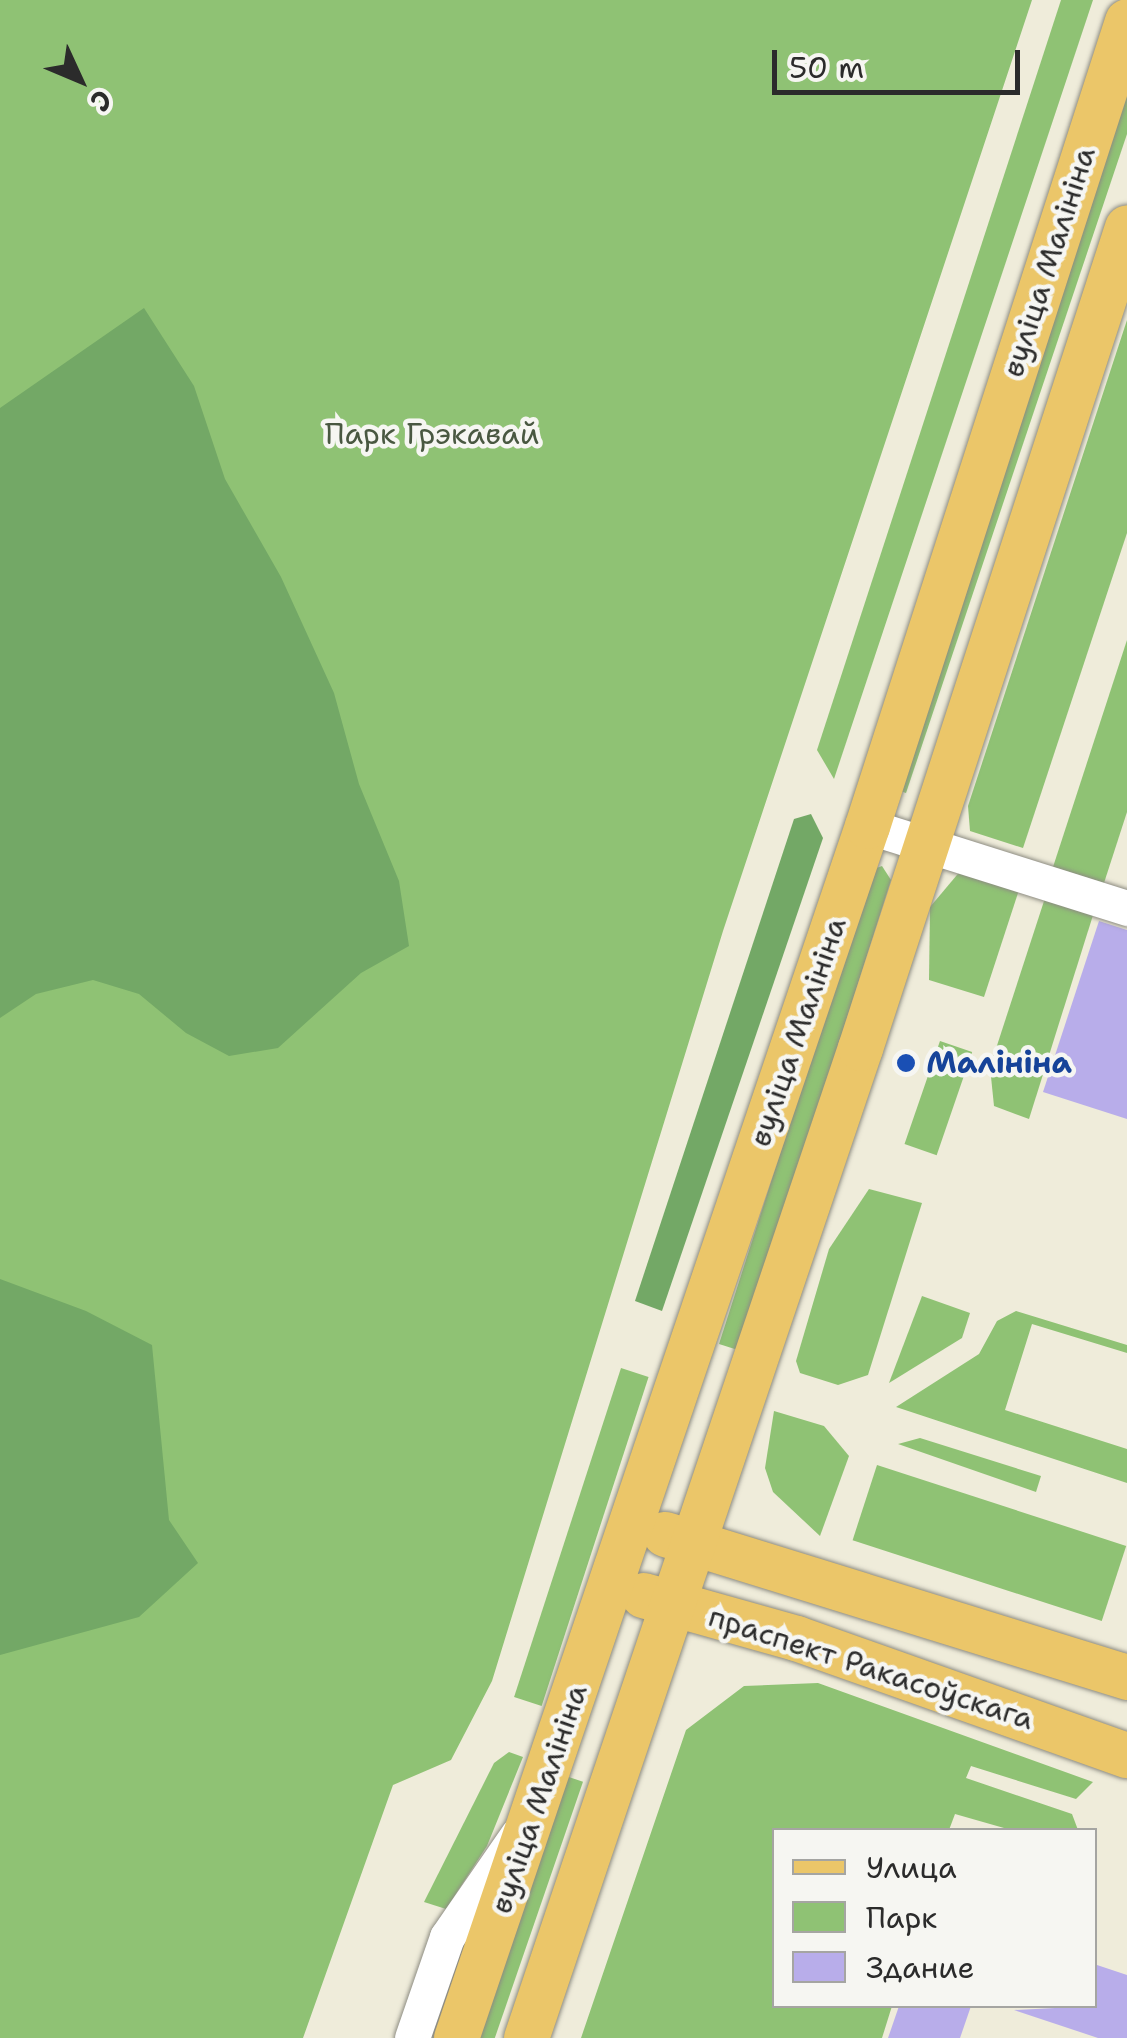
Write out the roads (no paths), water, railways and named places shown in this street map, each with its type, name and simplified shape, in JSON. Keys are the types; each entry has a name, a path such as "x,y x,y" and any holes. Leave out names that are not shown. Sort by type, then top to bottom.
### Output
{"main road":[{"name":"вуліца Малініна","path":"456,2038 634,1525 868,826 1127,21"},
{"name":"вуліца Малініна","path":"526,2038 926,844 1127,227"},
{"path":"634,1525 1127,1677"},
{"name":"праспект Ракасоўскага","path":"612,1587 796,1638 1127,1755"}],"lane":[{"path":"868,826 1127,908"},
{"path":"412,2038 447,1937 478,1884 534,1814"}],"place":[{"name":"Малініна","path":"906,1063"}],"park label":[{"name":"Парк Грэкавай","path":"432,434"}]}
